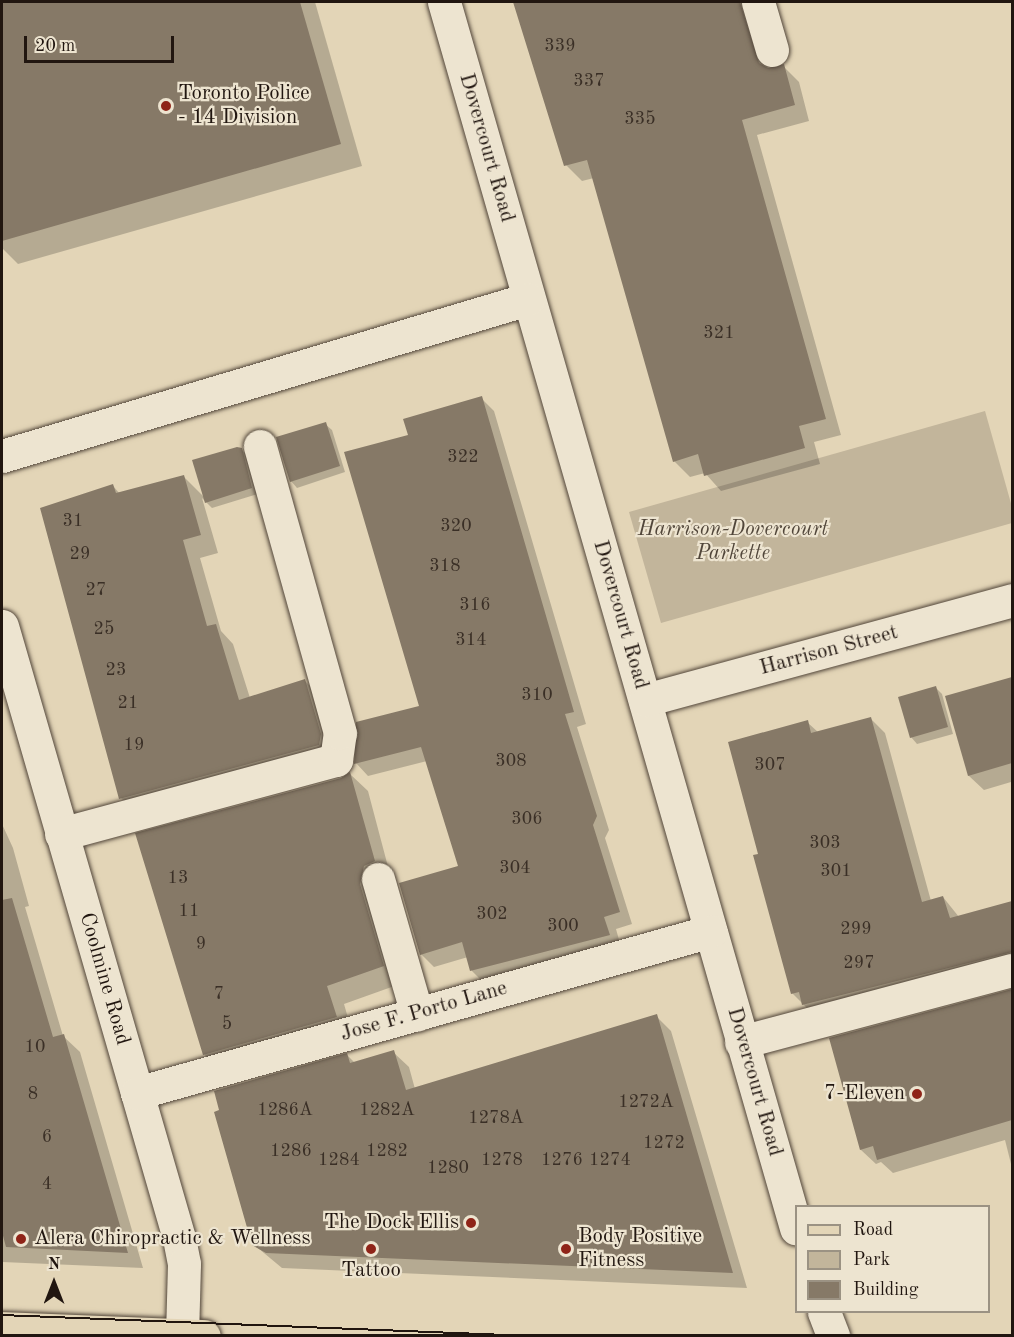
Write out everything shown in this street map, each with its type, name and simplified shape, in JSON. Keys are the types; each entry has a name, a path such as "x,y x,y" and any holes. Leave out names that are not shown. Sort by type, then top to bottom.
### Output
{"main road":[{"path":"2,1328 193,1335"}],"street":[{"name":"Dovercourt Road","path":"444,2 795,1225"},
{"path":"758,2 772,51"},
{"path":"2,456 528,299"},
{"path":"62,834 336,760 340,733 260,446"},
{"name":"Harrison Street","path":"645,700 1012,600"},
{"name":"Coolmine Road","path":"2,626 180,1238 193,1335"},
{"path":"378,879 417,1014"},
{"name":"Jose F. Porto Lane","path":"137,1093 711,931"},
{"path":"741,1042 1012,970"},
{"path":"825,1313 833,1335"}],"green space":[{"name":"Harrison-Dovercourt Parkette","path":"985,411 1012,507 1012,523 661,623 629,512"}],"building":[{"name":"Toronto Police - 14 Division","path":"2,2 300,2 341,144 2,241"},
{"path":"513,2 740,2 759,63 768,68 784,64 795,105 742,120 826,419 799,426 805,448 704,476 698,454 673,462 587,160 564,166"},
{"path":"482,396 574,712 565,714 597,816 593,825 620,912 604,917 610,935 470,971 462,942 420,955 399,883 458,866 421,747 354,764 356,722 419,706 344,452 408,435 403,419"},
{"path":"326,422 340,466 290,482 276,437"},
{"path":"237,447 242,448 252,488 205,503 192,460"},
{"path":"184,475 201,535 183,540 207,626 216,624 239,700 305,679 321,734 319,745 119,799 40,508 113,484 116,493"},
{"path":"1012,677 1012,763 968,776 945,696"},
{"path":"936,686 948,727 910,738 898,697"},
{"path":"871,717 922,902 943,896 950,918 1012,901 1012,952 802,1005 799,992 791,994 753,855 758,854 728,742 808,720 811,733"},
{"path":"350,772 375,861 364,866 360,884 384,966 327,986 337,1017 203,1055 135,833 341,778"},
{"path":"12,898 53,1037 64,1034 128,1253 6,1247 2,1232 2,900"},
{"name":"7-Eleven","path":"1012,989 1012,1120 877,1160 873,1146 860,1150 829,1038"},
{"path":"657,1014 733,1273 266,1253 252,1245 214,1112 219,1110 214,1091 347,1053 350,1063 394,1050 406,1090"}],"tram line":[{"path":"2,1315 532,1336"}],"place":[{"name":"Toronto Police - 14 Division","path":"166,106"},
{"name":"7-Eleven","path":"917,1094"},
{"name":"The Dock Ellis","path":"471,1223"},
{"name":"Alera Chiropractic & Wellness","path":"21,1239"},
{"name":"Tattoo","path":"371,1249"},
{"name":"Body Positive Fitness","path":"566,1249"}]}
